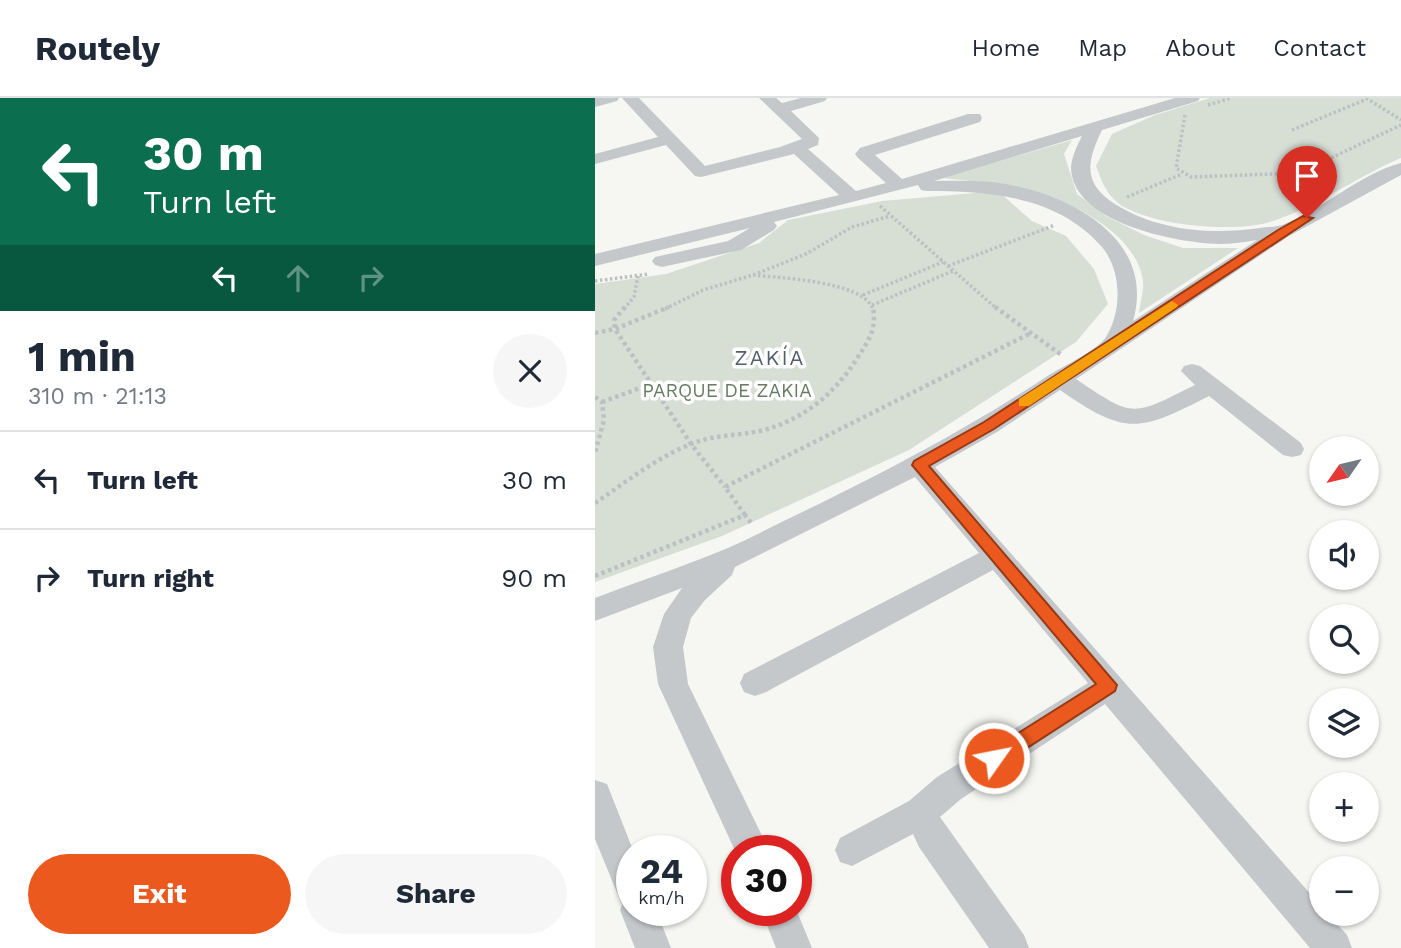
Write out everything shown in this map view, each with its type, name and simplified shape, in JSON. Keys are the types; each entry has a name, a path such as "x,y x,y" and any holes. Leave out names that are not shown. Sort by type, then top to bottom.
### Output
{"street":[{"path":"595,102 611,98"},
{"path":"630,98 701,172 792,150 812,141 773,104"},
{"path":"773,104 819,98"},
{"path":"878,197 899,185 1094,129 1194,106"},
{"path":"899,185 864,154 974,118"},
{"path":"946,127 966,142"},
{"path":"1094,129 1083,153 1081,173 1092,194 1107,206 1148,227 1182,234 1221,238 1287,230"},
{"path":"595,159 668,139"},
{"path":"792,150 844,199"},
{"path":"595,610 751,548 919,465 989,426 1287,230 1401,168"},
{"path":"595,260 844,199 878,197 926,186 1000,188 1034,198 1077,217 1101,234 1117,251 1127,278 1127,309 1115,342"},
{"path":"595,273 734,246 790,212"},
{"path":"1192,371 1292,449"},
{"path":"1060,379 1107,408 1135,419 1211,386"},
{"path":"919,465 1334,948"},
{"path":"745,835 673,684 668,647 678,614 695,592 751,548"},
{"path":"755,682 998,555"},
{"path":"852,850 921,812 949,788 1108,685"},
{"path":"595,795 616,850"},
{"path":"921,812 931,836 1011,948"},
{"path":"644,926 653,948"},
{"path":"785,926 794,948"}],"path":[{"path":"1231,98 1194,106 1185,113 1176,168 1182,174 1191,177 1299,173 1401,122 1367,98 1292,130"},
{"path":"1107,206 1182,174"},
{"path":"878,197 890,216 953,271 1051,348"},
{"path":"595,333 615,329 655,314 703,290 753,275 817,248 852,227 890,216"},
{"path":"948,266 1077,217"},
{"path":"863,295 943,262"},
{"path":"872,304 953,271"},
{"path":"595,503 663,457 691,444 712,437 764,430 802,415 839,386 875,331 872,304 863,295 815,283 753,275"},
{"path":"638,276 634,297 614,320 615,329 691,444 742,509 751,548"},
{"path":"725,487 1030,334"},
{"path":"603,402 651,384"},
{"path":"595,397 603,402"},
{"path":"595,453 604,420 603,402"},
{"path":"595,576 745,515"}],"green space":[{"path":"1210,98 1401,98 1401,158 1287,216 1254,225 1214,227 1170,222 1132,211 1118,203 1104,186 1096,166 1112,134 1155,115"},
{"path":"1072,140 1064,154 1077,194 1106,216 1144,235 1183,248 1238,248 1139,313 1143,281 1138,263 1113,232 1096,220 1057,199 1021,188 942,178"},
{"name":"PARQUE DE ZAKIA","path":"998,191 1032,221 1066,236 1094,269 1108,304 1076,342 909,450 722,536 595,582 595,284 666,274 759,243 788,220 882,201"}],"slow traffic":[{"path":"1024,403 1172,305"}],"district":[{"name":"ZAKÍA","path":"770,357"}],"route":[{"path":"994,758 1108,685 919,465 989,426 1307,218"}]}
